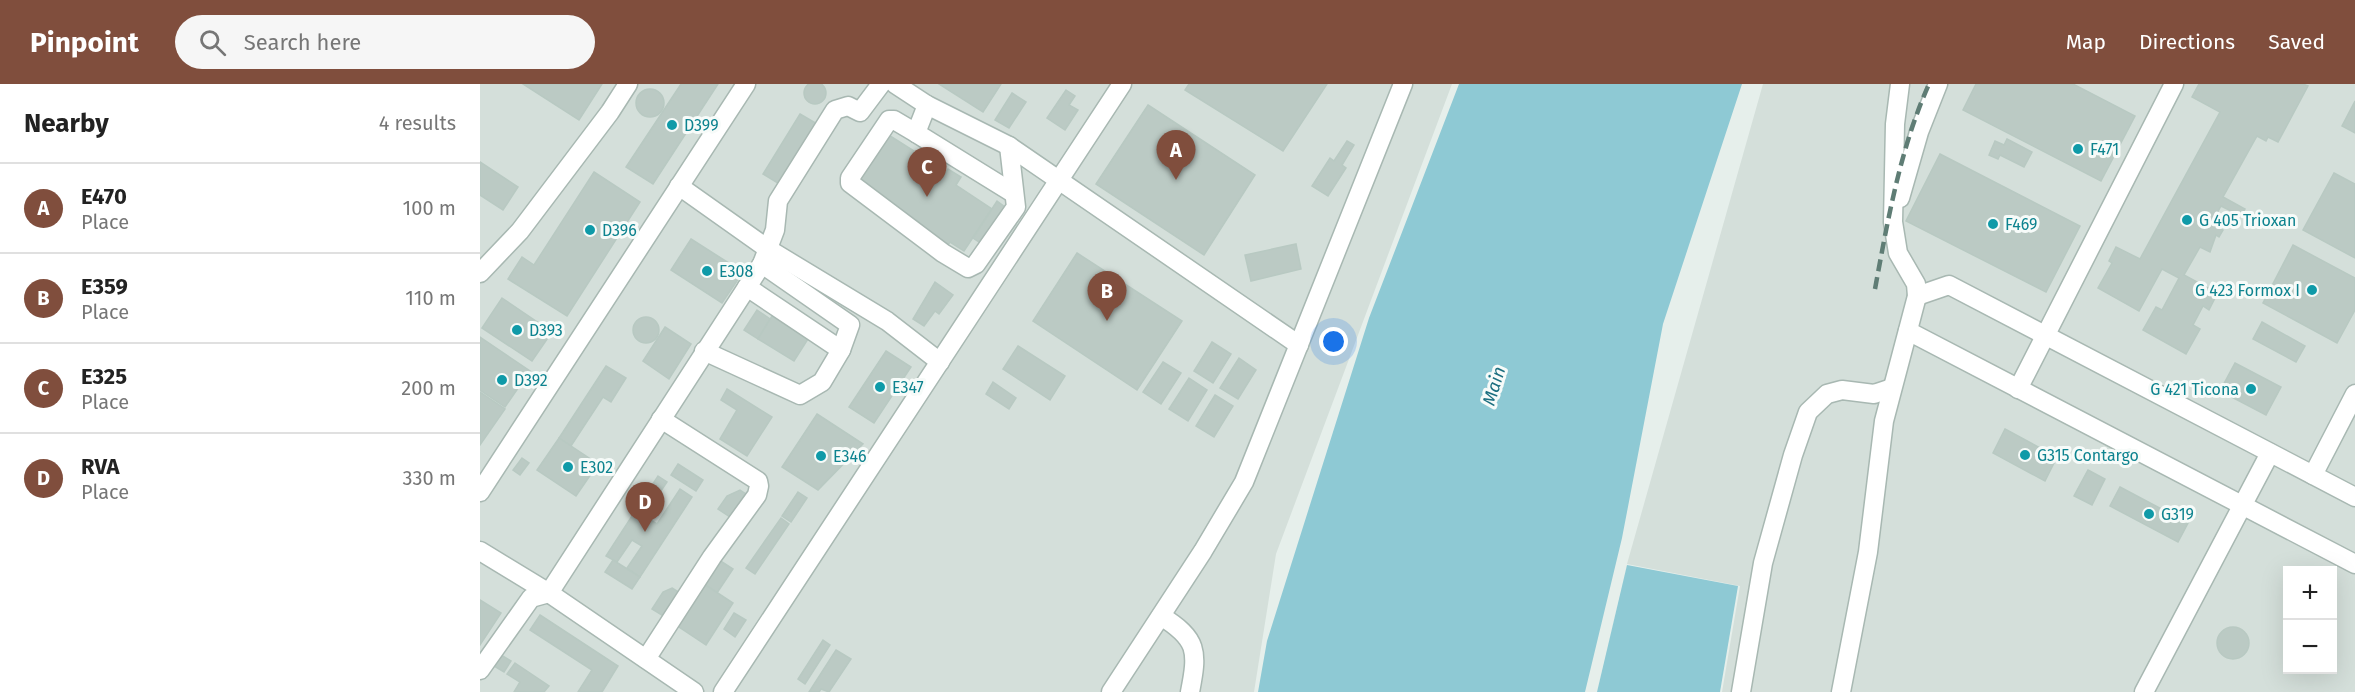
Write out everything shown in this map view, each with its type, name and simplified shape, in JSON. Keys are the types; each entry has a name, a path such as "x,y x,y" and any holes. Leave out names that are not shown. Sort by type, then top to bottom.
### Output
{"street":[{"path":"480,273 520,231 610,112 628,84"},
{"path":"480,492 746,84"},
{"path":"480,670 531,598 549,593 611,501 704,351 747,287 765,256 775,230 778,201 835,110 848,106 861,112 881,84"},
{"path":"895,84 927,105 1009,146 1299,345"},
{"path":"723,692 1122,84"},
{"path":"1111,692 1244,482 1403,84"},
{"path":"1840,692 1868,552 1884,421 1917,296 1916,284 1898,253 1893,222 1896,124 1900,84"},
{"path":"1893,222 1919,132 1938,84"},
{"path":"2018,389 2174,84"},
{"path":"916,133 927,105"},
{"path":"1009,146 1016,207 976,264 968,268 943,253 850,183 850,178 889,120 894,120 1013,193"},
{"path":"679,186 850,325 841,350 822,382 800,395 704,351"},
{"path":"765,256 878,315 940,362"},
{"path":"1917,296 1949,285 2355,497"},
{"path":"747,287 841,350"},
{"path":"1908,331 2355,564"},
{"path":"1741,692 1763,563 1793,455 1808,412 1827,394 1842,390 1874,394 1892,388"},
{"path":"2313,475 2355,394"},
{"path":"646,659 712,557 757,495 759,486 758,481 661,419"},
{"path":"2144,692 2270,453"},
{"path":"480,551 549,593 694,692"},
{"path":"1161,616 1184,632 1195,656 1190,692"}],"shaded area":[{"path":"480,84 1452,84 1276,554 1254,692 480,692"},
{"path":"1763,84 2355,84 2355,692 1722,692 1740,586 1627,564"}],"water":[{"name":"Main","path":"1459,84 1742,84 1663,324 1622,538 1585,692 1258,692 1267,641 1369,318"},
{"path":"1627,565 1738,586 1720,692 1597,692"}],"building":[{"path":"815,82 823,85 826,93 823,101 815,104 807,101 804,93 807,85"},
{"path":"523,84 602,84 579,120"},
{"name":"D399","path":"681,84 718,84 653,184 626,167"},
{"path":"939,84 1001,84 983,112"},
{"path":"1189,84 1327,84 1283,151 1185,90"},
{"name":"F471","path":"1976,84 2073,84 2135,116 2101,181 1963,110"},
{"name":"G 405 Trioxan","path":"2199,84 2303,84 2308,86 2278,142 2268,137 2266,141 2257,136 2223,197 2245,209 2241,216 2221,206 2211,224 2223,230 2219,237 2216,235 2210,252 2200,247 2184,275 2212,290 2211,293 2216,296 2209,310 2203,306 2193,325 2200,329 2186,354 2143,330 2156,307 2162,310 2179,278 2162,269 2139,311 2098,288 2112,263 2109,261 2116,247 2140,259 2220,112 2192,97"},
{"path":"650,89 660,93 664,103 660,113 650,117 640,113 636,103 640,93"},
{"path":"1066,90 1075,96 1069,105 1078,110 1065,130 1047,118"},
{"path":"1012,93 1026,102 1009,128 995,120"},
{"path":"2355,101 2355,133 2342,126"},
{"path":"1148,105 1255,175 1204,255 1096,184"},
{"path":"800,114 819,125 781,185 763,174"},
{"path":"887,134 914,151 911,156 943,177 948,169 961,177 956,185 992,209 964,251 950,242 946,248 915,229 919,222 856,181"},
{"path":"2007,139 2032,152 2024,167 2000,155 1998,159 1989,155 1995,141 2004,145"},
{"path":"1347,141 1354,145 1342,165 1346,168 1328,196 1312,186 1330,158 1334,161"},
{"name":"F469","path":"1940,154 2080,226 2046,292 1906,221"},
{"path":"480,162 518,187 503,210 480,195"},
{"name":"D396","path":"594,172 640,202 567,316 508,279 522,257 534,265"},
{"path":"2334,173 2355,184 2355,258 2303,230"},
{"path":"997,201 1009,210 985,246 973,238"},
{"name":"E308","path":"691,239 743,272 722,303 671,270"},
{"path":"1296,244 1301,269 1251,281 1245,255"},
{"name":"G 423 Formox I","path":"2293,245 2355,278 2355,310 2337,343 2263,303"},
{"path":"1077,253 1182,321 1137,390 1033,321"},
{"path":"935,282 953,295 939,314 935,311 924,326 913,319"},
{"name":"D393","path":"502,298 552,332 532,361 482,328"},
{"path":"757,310 770,319 758,339 744,330"},
{"path":"772,316 808,339 794,361 758,339"},
{"path":"646,317 655,321 659,330 655,339 646,343 637,339 633,330 637,321"},
{"path":"2262,322 2305,346 2296,362 2253,339"},
{"path":"665,327 691,344 669,379 643,361"},
{"name":"D392","path":"480,337 530,371 505,407 480,390"},
{"path":"1212,342 1231,354 1213,383 1194,371"},
{"path":"1018,346 1065,376 1050,400 1003,369"},
{"name":"E347","path":"886,351 911,367 874,423 849,407"},
{"path":"1239,358 1256,370 1238,399 1220,388"},
{"path":"1163,362 1181,373 1161,404 1143,392"},
{"name":"G 421 Ticona","path":"2235,363 2281,387 2266,415 2220,391"},
{"path":"606,366 626,378 611,402 603,397 571,446 559,438"},
{"path":"1189,378 1207,390 1188,421 1169,409"},
{"path":"993,382 1016,398 1009,409 986,394"},
{"path":"727,389 772,417 747,456 720,439 737,410 721,400"},
{"path":"480,392 505,409 480,445"},
{"path":"1215,395 1233,406 1214,437 1196,426"},
{"name":"E346","path":"817,414 863,444 818,490 782,467"},
{"name":"G315 Contargo","path":"2005,429 2057,457 2045,481 1993,453"},
{"name":"E302","path":"559,438 598,464 576,496 537,470"},
{"path":"522,458 529,463 520,475 513,470"},
{"path":"678,464 703,480 696,491 671,475"},
{"path":"2088,470 2105,479 2092,505 2074,496"},
{"path":"658,476 667,482 644,516 657,524 680,489 692,497 640,577 627,568 642,546 632,540 617,562 606,556"},
{"name":"G319","path":"2120,487 2188,523 2178,542 2110,506"},
{"path":"740,490 746,494 730,517 718,509 727,496"},
{"path":"798,492 807,498 791,522 782,516"},
{"path":"781,518 789,524 755,574 746,568"},
{"path":"613,560 640,577 632,589 605,572"},
{"path":"719,560 733,569 717,593 704,584"},
{"path":"704,584 733,603 706,645 676,625"},
{"path":"672,588 680,593 665,617 652,609 663,592"},
{"path":"480,600 501,613 480,645"},
{"path":"734,613 746,620 735,637 724,629"},
{"path":"540,615 618,666 602,692 578,692 592,670 530,630"},
{"path":"2233,627 2244,632 2249,643 2244,654 2233,659 2222,654 2217,643 2222,632"},
{"path":"823,640 830,645 805,684 798,679"},
{"path":"836,650 851,659 829,692 821,689 819,692 809,692"},
{"path":"501,655 511,661 504,672 494,666"},
{"path":"515,663 549,686 544,692 514,692 520,682 507,674"}],"railway":[{"path":"1875,289 1903,159 1929,84"}],"place":[{"name":"D399","path":"672,125"},
{"name":"F471","path":"2078,149"},
{"name":"E470","path":"1176,180"},
{"name":"E325","path":"927,197"},
{"name":"G 405 Trioxan","path":"2187,220"},
{"name":"F469","path":"1993,224"},
{"name":"D396","path":"590,230"},
{"name":"E308","path":"707,271"},
{"name":"G 423 Formox I","path":"2312,290"},
{"name":"E359","path":"1107,321"},
{"name":"D393","path":"517,330"},
{"name":"D392","path":"502,380"},
{"name":"E347","path":"880,387"},
{"name":"G 421 Ticona","path":"2251,389"},
{"name":"G315 Contargo","path":"2025,455"},
{"name":"E346","path":"821,456"},
{"name":"E302","path":"568,467"},
{"name":"G319","path":"2149,514"},
{"name":"RVA","path":"645,532"}]}
